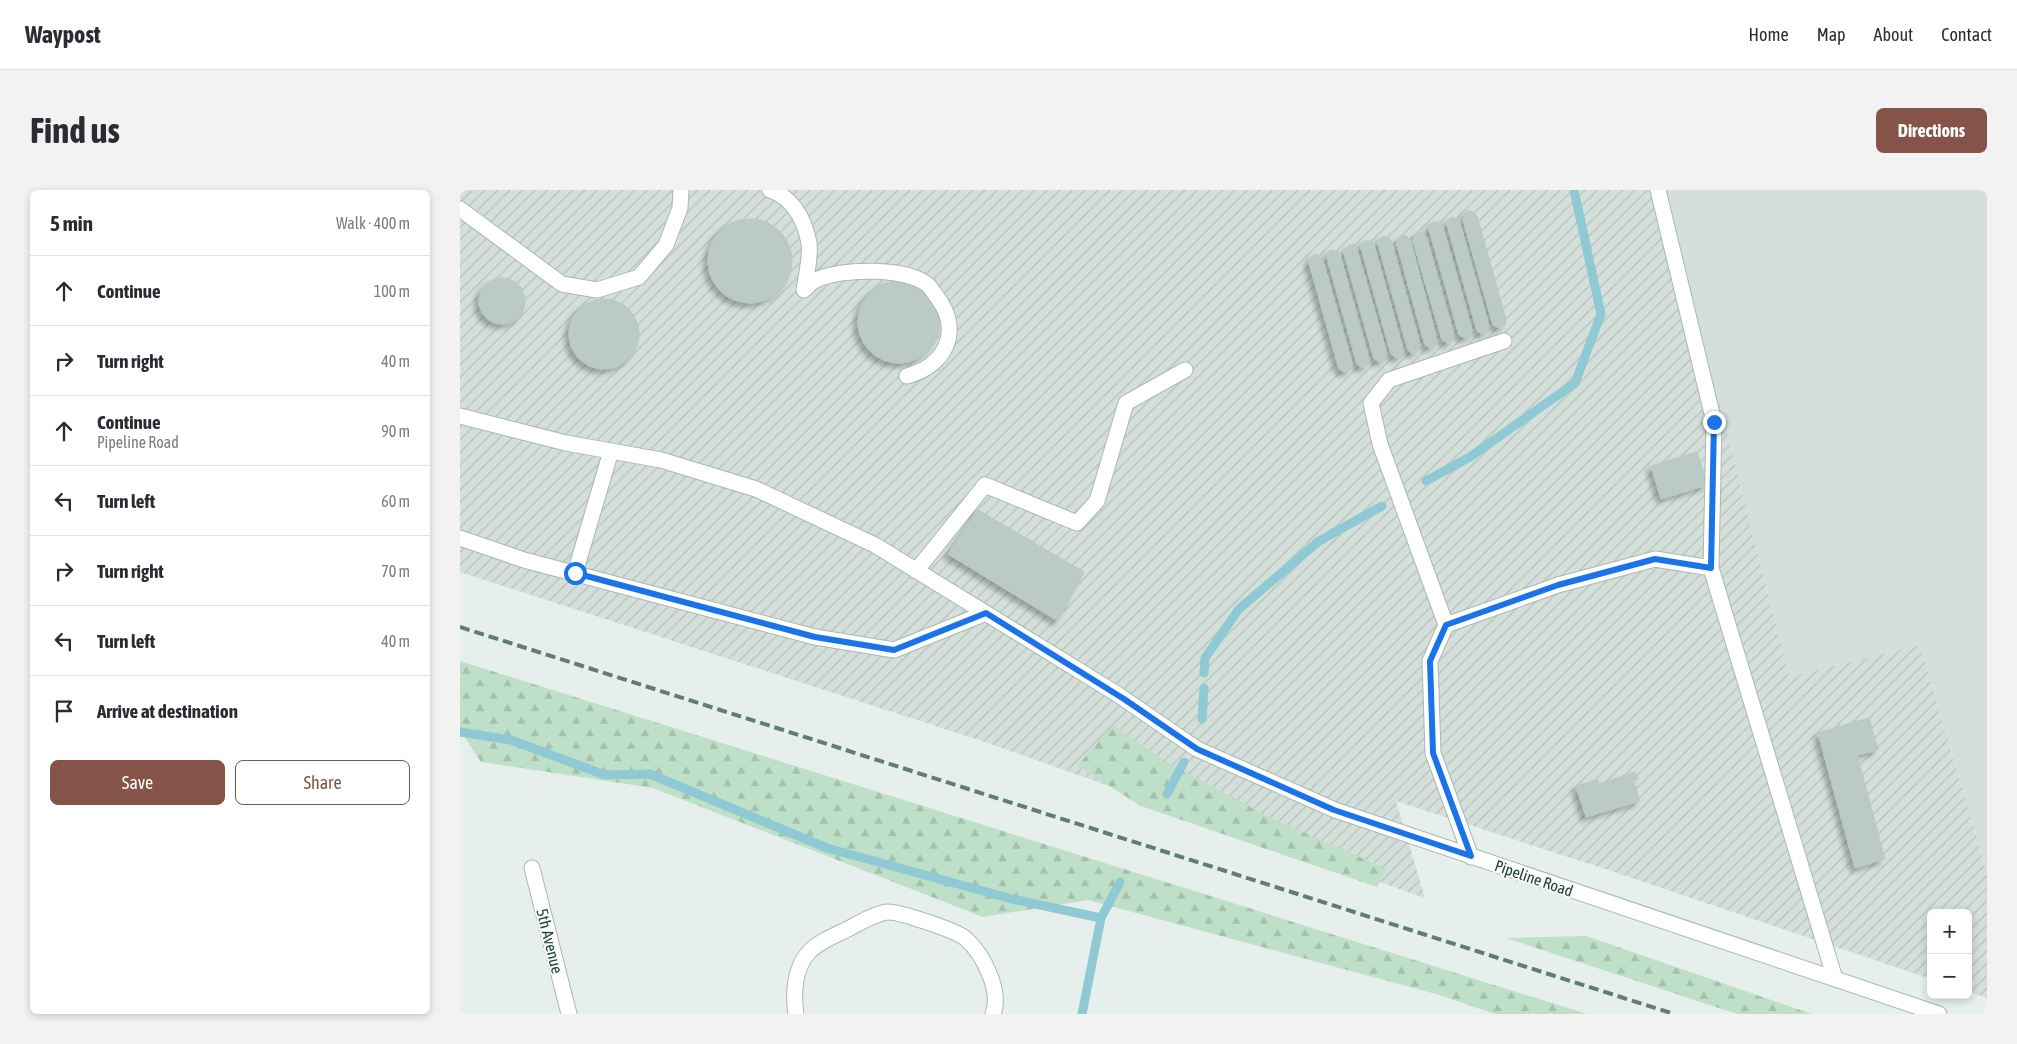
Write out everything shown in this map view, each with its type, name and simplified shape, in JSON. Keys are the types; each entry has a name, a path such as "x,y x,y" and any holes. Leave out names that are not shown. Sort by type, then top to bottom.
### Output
{"street":[{"path":"460,209 562,284 597,290 639,277 666,245 680,208 681,190"},
{"path":"770,190 794,205 803,225 809,244 804,290 815,280 837,274 898,272 928,284 944,306 950,326 946,348 936,362 918,373 907,376"},
{"path":"1658,190 1714,422 1711,568 1835,979"},
{"path":"1471,856 1433,753 1430,661 1446,625 1380,444 1371,403 1389,380 1504,341"},
{"path":"916,570 985,485 1077,523 1097,501 1126,403 1185,370"},
{"name":"Pipeline Road","path":"460,416 566,443 661,460 756,489 875,545 1117,694 1197,749 1334,810 1939,1014"},
{"path":"575,573 611,452"},
{"path":"460,538 524,560 815,637 894,650 986,613"},
{"path":"1446,625 1558,585 1655,559 1711,568"},
{"name":"5th Avenue","path":"532,868 569,1014"},
{"path":"796,1014 794,1000 797,972 808,952 860,922 887,912 909,916 965,937 985,962 992,982 996,1006 993,1014"}],"shaded area":[{"path":"460,190 1665,190 1789,677 1920,645 1987,873 1987,998 1972,992 1972,909 1927,909 1927,978 1396,801 1425,898 988,743 460,572"},
{"path":"1665,190 1987,190 1987,873 1920,645 1789,678"}],"green space":[{"path":"460,661 1587,1014 1495,1014 1436,994 1088,900 983,917 653,788 481,762 460,730"},
{"path":"1113,725 1168,763 1273,819 1387,869 1377,887 1141,806 1077,766"},
{"path":"1586,936 1812,1014 1737,1014 1506,938"}],"building":[{"path":"1468,211 1473,212 1477,216 1506,320 1505,325 1499,328 1493,325 1463,220 1465,213"},
{"path":"1452,217 1459,220 1489,326 1488,331 1482,334 1477,331 1447,225 1447,221"},
{"path":"750,219 766,222 785,238 789,245 792,261 789,277 773,296 766,300 750,303 734,300 715,284 711,277 708,261 711,245 727,226 734,222"},
{"path":"1434,221 1442,224 1472,330 1471,335 1465,338 1459,335 1429,229"},
{"path":"1419,232 1426,236 1454,335 1452,341 1448,343 1442,340 1413,241 1414,236"},
{"path":"1383,236 1391,240 1420,345 1416,353 1411,353 1408,350 1378,244 1378,240"},
{"path":"1402,236 1407,236 1410,239 1437,340 1436,344 1430,348 1425,345 1397,245 1397,240"},
{"path":"1366,240 1374,245 1403,349 1403,354 1399,357 1394,357 1391,354 1361,248 1361,244"},
{"path":"1350,245 1354,245 1357,250 1387,354 1384,360 1380,362 1374,359 1344,253 1345,249"},
{"path":"1332,250 1340,255 1369,359 1365,367 1360,367 1357,364 1327,258 1328,252"},
{"path":"1315,254 1322,258 1352,363 1350,370 1345,372 1339,369 1309,263 1310,258"},
{"path":"502,278 515,282 521,288 525,301 521,314 515,320 502,324 489,320 483,314 479,301 483,288 489,282"},
{"path":"891,281 907,281 922,288 933,299 940,314 937,338 928,351 907,363 891,363 876,356 865,345 858,330 858,314 865,299 876,288"},
{"path":"604,299 617,302 629,309 636,321 639,334 636,347 629,359 617,366 604,369 591,366 579,359 572,347 569,334 572,321 579,309 591,302"},
{"path":"1697,452 1707,485 1661,499 1651,466"},
{"path":"978,510 1084,572 1058,621 948,554"},
{"path":"1869,718 1878,750 1857,755 1885,859 1855,868 1818,733"},
{"path":"1635,772 1638,779 1633,780 1640,801 1586,817 1576,786 1598,780 1599,784"}],"waterway":[{"path":"1426,481 1470,457 1575,383 1601,314 1574,190"},
{"path":"1204,673 1205,658 1239,609 1319,541 1382,506"},
{"path":"1202,719 1204,688"},
{"path":"460,732 511,740 605,775 650,774 827,848 1012,899 1101,918"},
{"path":"1167,794 1184,762"},
{"path":"1082,1014 1101,918 1120,882"}],"railway":[{"path":"460,627 1674,1014"}],"route":[{"path":"575,573 815,637 894,650 986,613 1124,699 1197,749 1334,810 1471,856 1433,753 1430,661 1446,625 1558,585 1655,559 1711,568 1714,422"}]}
